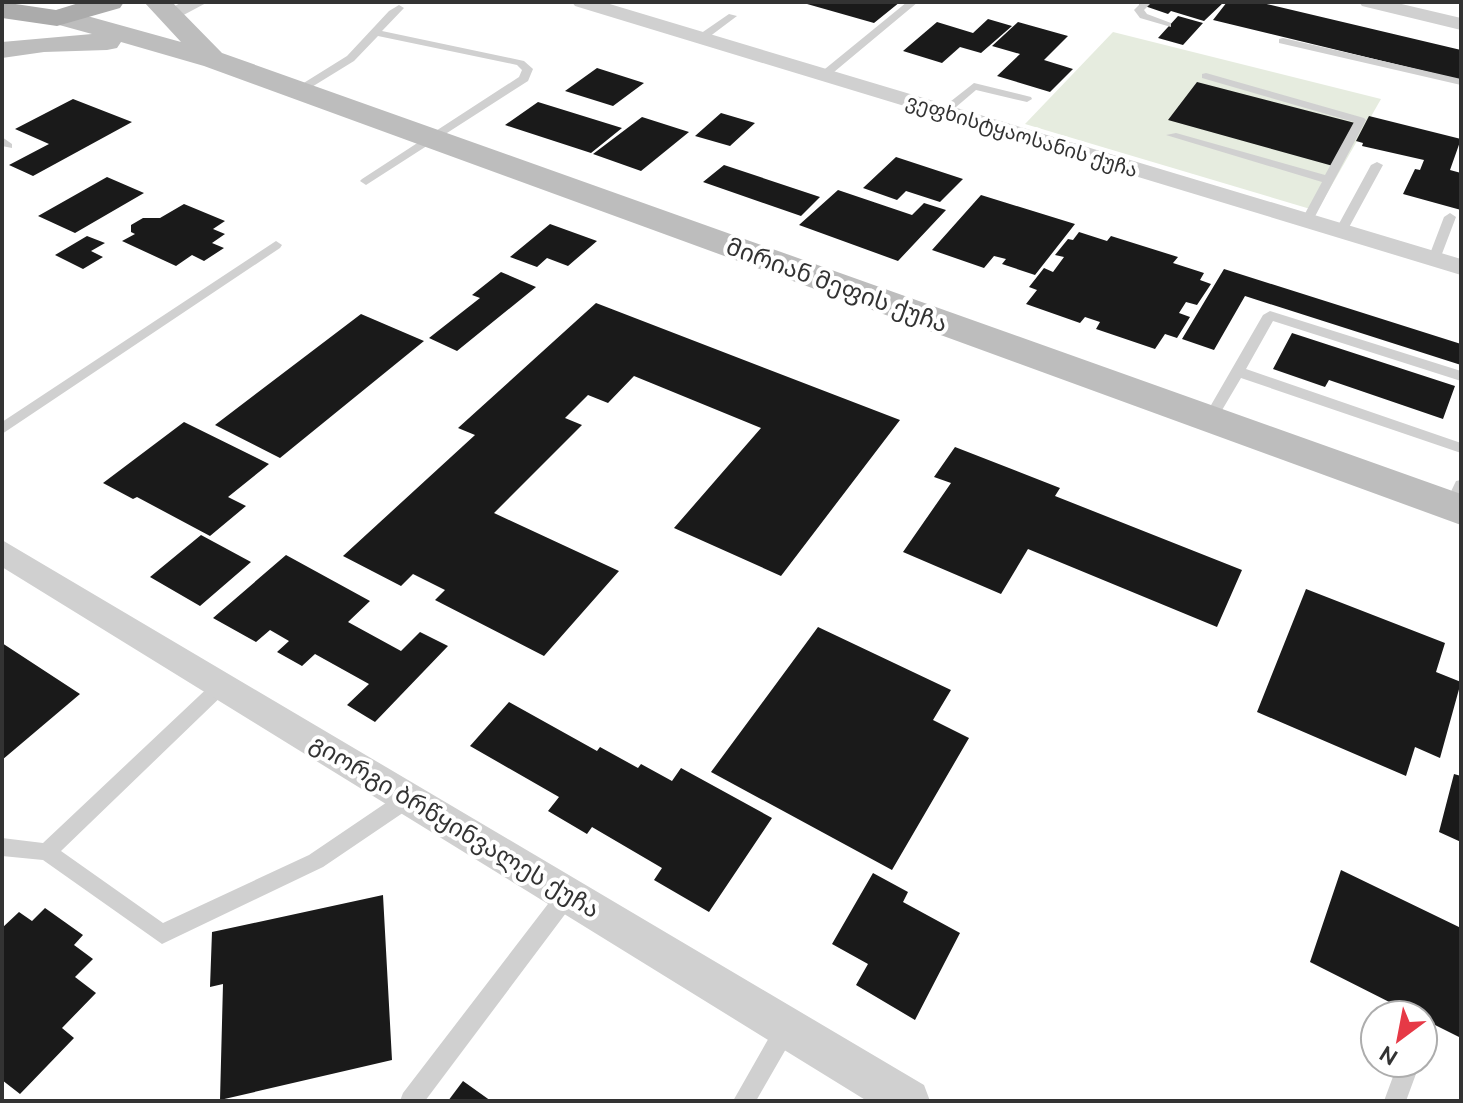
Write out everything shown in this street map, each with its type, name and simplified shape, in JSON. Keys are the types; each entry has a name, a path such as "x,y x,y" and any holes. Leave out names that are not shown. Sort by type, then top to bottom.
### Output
{"main road":[{"path":"2,36 111,2"},
{"name":"მირიან მეფის ქუჩა","path":"163,8 214,60"},
{"path":"2,10 60,18"},
{"name":"მირიან მეფის ქუჩა","path":"60,18 214,60 1210,419 1458,500"},
{"path":"2,50 66,42 171,46"}],"street":[{"path":"163,8 198,2"},
{"name":"ვეფხისტყაოსანის ქუჩა","path":"582,2 1461,267"},
{"path":"1369,2 1413,7 1461,24"},
{"name":"გიორგი ბრწყინვალეს ქუჩა","path":"2,552 908,1101"}],"lane":[{"path":"824,75 913,2"},
{"path":"1147,2 1139,10 1143,16 1167,25"},
{"path":"298,91 358,53 377,33 381,20 399,8"},
{"path":"701,38 732,16"},
{"path":"366,181 524,79 528,69 520,63 377,33"},
{"path":"1283,41 1461,82"},
{"path":"1206,76 1360,120 1307,221"},
{"path":"945,111 974,86 1027,99"},
{"path":"1172,135 1329,180"},
{"path":"1341,231 1377,165"},
{"path":"1434,259 1450,217"},
{"path":"2,429 276,245"},
{"path":"1210,419 1270,315 1461,376"},
{"path":"1239,372 1461,448"},
{"path":"47,852 222,685"},
{"path":"2,847 47,852 162,934 316,861 409,798"},
{"path":"411,1101 568,894"},
{"path":"744,1101 787,1028"},
{"path":"1395,1101 1403,1079"}],"shaded area":[{"path":"1113,32 1381,99 1317,211 1025,124"}],"building":[{"path":"800,2 900,2 874,23"},
{"path":"1133,2 1224,2 1204,21 1171,11 1168,14"},
{"path":"1227,2 1258,2 1461,50 1461,80 1213,20"},
{"path":"1178,16 1203,23 1183,45 1158,38"},
{"path":"988,19 1012,26 981,53 960,47 942,63 903,51 937,22 973,33"},
{"path":"1018,22 1068,36 1044,60 1073,69 1050,92 997,76 1020,54 992,46"},
{"path":"597,68 644,83 613,106 565,91"},
{"path":"1197,82 1355,123 1333,166 1168,120"},
{"path":"73,99 132,122 33,176 9,165 49,144 15,129"},
{"path":"538,102 622,128 591,153 505,125"},
{"path":"721,113 755,123 730,146 695,136"},
{"path":"1369,116 1461,139 1450,170 1461,173 1461,210 1403,194 1415,169 1420,170 1424,160 1362,146 1363,143 1356,141"},
{"path":"642,117 689,132 641,171 593,154"},
{"path":"896,157 963,179 940,202 906,191 897,200 863,188"},
{"path":"724,165 820,197 801,216 703,182"},
{"path":"107,177 144,193 75,233 38,216"},
{"path":"838,190 912,215 924,203 946,210 898,261 799,225"},
{"path":"981,195 1075,224 1035,275 1002,264 1006,259 994,256 984,268 932,250"},
{"path":"184,204 225,221 213,229 225,234 212,243 224,248 204,261 192,255 176,266 122,241 135,234 131,232 131,225 143,218 160,218"},
{"path":"550,224 597,241 568,266 547,258 537,267 510,257"},
{"path":"1079,232 1107,241 1111,236 1178,257 1173,263 1204,273 1200,280 1211,284 1197,305 1186,302 1179,313 1190,317 1177,338 1165,334 1155,349 1096,329 1100,322 1085,317 1080,323 1026,304 1037,290 1029,287 1044,268 1053,272 1064,257 1055,255 1068,239 1073,240"},
{"path":"87,236 105,243 91,251 103,257 83,269 55,255"},
{"path":"1224,269 1461,344 1461,365 1245,296 1214,350 1182,339"},
{"path":"501,272 536,287 457,351 429,338 480,298 472,295"},
{"path":"596,303 900,420 781,576 674,528 761,428 634,376 608,403 588,395 565,418 582,425 494,513 619,571 544,656 435,600 445,590 413,574 401,586 343,556 475,435 458,428"},
{"path":"361,314 424,341 280,458 215,425"},
{"path":"1292,333 1455,386 1443,419 1329,380 1325,387 1273,369"},
{"path":"184,422 269,464 228,497 246,506 210,536 137,497 133,499 103,483"},
{"path":"955,447 1060,488 1055,496 1242,570 1217,627 1028,549 1001,594 903,552 951,483 934,477"},
{"path":"201,535 251,562 200,606 150,577"},
{"path":"286,555 370,601 348,622 401,651 420,632 448,646 375,722 347,705 369,684 315,654 302,666 277,652 289,641 270,630 256,642 213,618"},
{"path":"1306,589 1445,643 1436,672 1461,682 1440,758 1415,747 1406,776 1257,712"},
{"path":"818,627 951,690 933,720 969,738 892,870 711,772"},
{"path":"2,643 80,694 2,760"},
{"path":"509,702 597,751 600,747 638,768 641,764 672,781 681,768 772,818 709,912 654,880 662,868 592,827 587,834 548,811 559,797 470,746"},
{"path":"1454,774 1461,776 1461,842 1439,832"},
{"path":"1341,870 1461,928 1461,1038 1439,1027 1439,999 1383,999 1310,962"},
{"path":"873,873 908,892 903,902 960,933 915,1020 856,985 868,964 832,944"},
{"path":"383,895 392,1060 220,1100 223,984 210,987 212,932"},
{"path":"45,908 83,935 74,945 93,959 75,977 96,993 62,1028 74,1038 20,1094 2,1080 2,928 19,912 32,921"},
{"path":"463,1081 491,1101 448,1101"}]}
